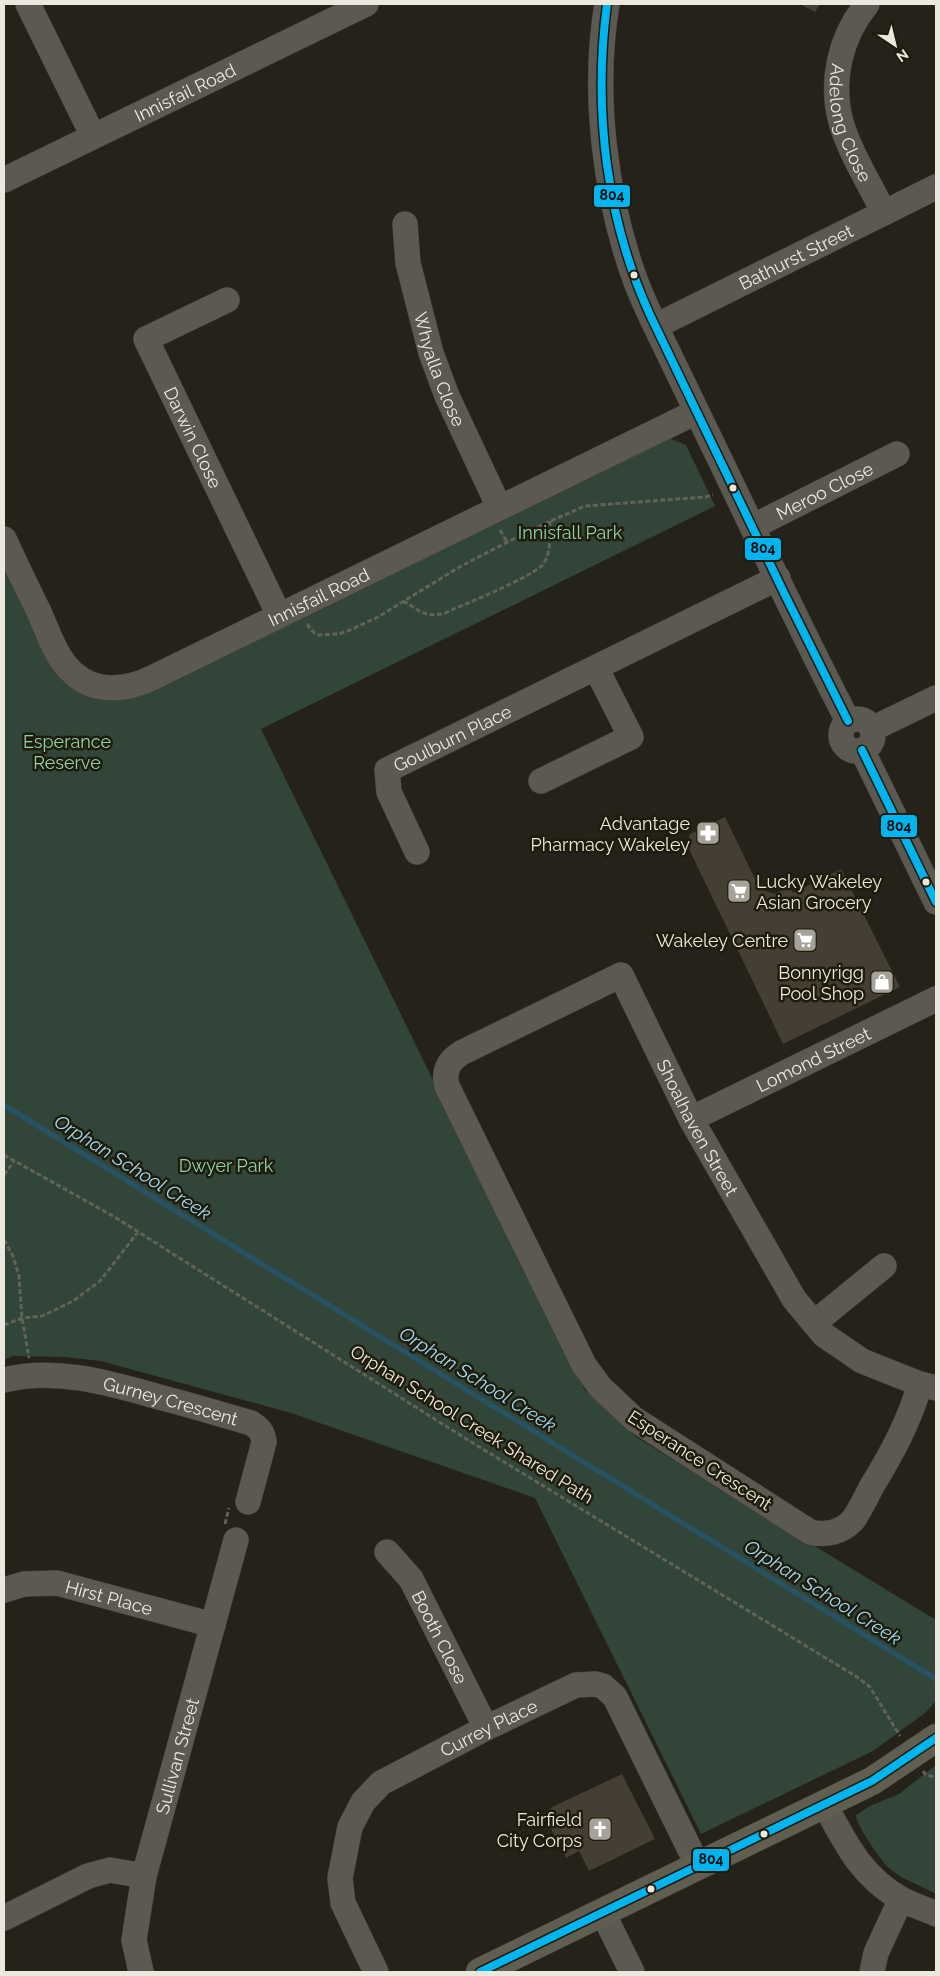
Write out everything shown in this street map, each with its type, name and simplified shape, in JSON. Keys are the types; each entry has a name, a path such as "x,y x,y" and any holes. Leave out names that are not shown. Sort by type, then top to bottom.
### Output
{"main road":[{"path":"480,1972 825,1805 872,1780 936,1738"}],"street":[{"path":"28,4 93,136"},
{"name":"Innisfail Road","path":"4,180 366,4"},
{"path":"607,4 601,70 602,120 614,205 636,282 696,412 848,721 842,729 842,739 852,750 936,698"},
{"name":"Adelong Close","path":"867,4 856,18 845,42 838,68 837,95 842,124 848,140 884,212"},
{"name":"Bathurst Street","path":"656,326 936,187"},
{"name":"Whyalla Close","path":"406,224 408,264 432,353 447,396 499,507"},
{"name":"Darwin Close","path":"227,300 146,339 287,612"},
{"name":"Innisfail Road","path":"4,539 58,653 72,672 93,685 122,688 136,686 696,412"},
{"name":"Meroo Close","path":"752,527 897,454"},
{"name":"Goulburn Place","path":"417,852 389,792 387,770 778,578"},
{"path":"541,781 632,737 596,668"},
{"path":"867,739 936,902"},
{"name":"Shoalhaven Street","path":"447,1068 454,1058 461,1053 621,975 691,1119 794,1299 824,1336 862,1361 928,1386"},
{"name":"Lomond Street","path":"691,1119 936,999"},
{"name":"Esperance Crescent","path":"447,1068 445,1075 447,1086 584,1365 600,1387 621,1408 649,1429 810,1532 819,1534 833,1533 852,1520 899,1441 914,1403 928,1386"},
{"path":"814,1323 884,1266"},
{"name":"Gurney Crescent","path":"4,1380 31,1376 95,1380 251,1422 263,1434 264,1442 248,1502"},
{"name":"Sullivan Street","path":"141,1972 134,1940 144,1876 236,1540"},
{"name":"Booth Close","path":"386,1552 411,1579 486,1728"},
{"name":"Hirst Place","path":"4,1590 24,1584 57,1582 213,1625"},
{"name":"Currey Place","path":"376,1972 343,1903 340,1878 350,1827 363,1802 381,1783 486,1728 576,1685 586,1683 603,1686 615,1697 698,1866"},
{"path":"825,1805 847,1848 860,1866 874,1880 902,1899 936,1914"},
{"path":"4,1918 88,1876 110,1870 144,1876"},
{"path":"872,1972 876,1953 902,1899"},
{"path":"603,1913 632,1972"}],"path":[{"path":"287,612 319,635 340,634 378,617 461,566 585,506 713,495"},
{"path":"403,601 428,616 436,615 532,574 544,564 549,544 550,522"},
{"name":"Orphan School Creek Shared Path","path":"4,1155 113,1216 468,1440 857,1677 870,1687 903,1740"},
{"path":"4,1176 14,1161"},
{"path":"4,1325 22,1318 42,1316 73,1301 100,1282 138,1232"},
{"path":"4,1240 13,1256 19,1276 22,1318 31,1376"},
{"path":"926,1775 936,1777"}],"green space":[{"name":"Dwyer Park","path":"669,438 686,445 715,506 261,729 585,1390 636,1437 936,1620 936,1701 925,1713 873,1751 701,1834 535,1498 291,1413 101,1361 65,1357 13,1356 4,1360 4,561 56,667 122,699 143,695"},
{"path":"936,1765 936,1894 905,1879 888,1867 864,1834 856,1815 870,1806 899,1794"}],"building":[{"path":"800,4 820,4 815,12"},
{"name":"Wakeley Centre","path":"725,817 760,889 774,894 790,886 793,893 841,869 900,987 783,1044 687,845 690,834"},
{"name":"Fairfield City Corps","path":"622,1774 655,1839 589,1871 579,1851 566,1858 546,1819 553,1815 550,1808"}],"waterway":[{"name":"Orphan School Creek","path":"4,1105 936,1679"}],"transit line":[{"name":"804","path":"607,4 603,44 603,124 607,164 623,242 651,317 848,721"},
{"name":"804","path":"862,750 936,902"},
{"name":"804","path":"480,1972 872,1781 936,1738"}],"place":[{"name":"Advantage Pharmacy Wakeley","path":"708,833"},
{"name":"Lucky Wakeley Asian Grocery","path":"739,891"},
{"name":"Wakeley Centre","path":"805,940"},
{"name":"Bonnyrigg Pool Shop","path":"882,982"},
{"name":"Fairfield City Corps","path":"600,1829"}],"park label":[{"name":"Innisfall Park","path":"570,532"},
{"name":"Esperance Reserve","path":"67,751"}]}
